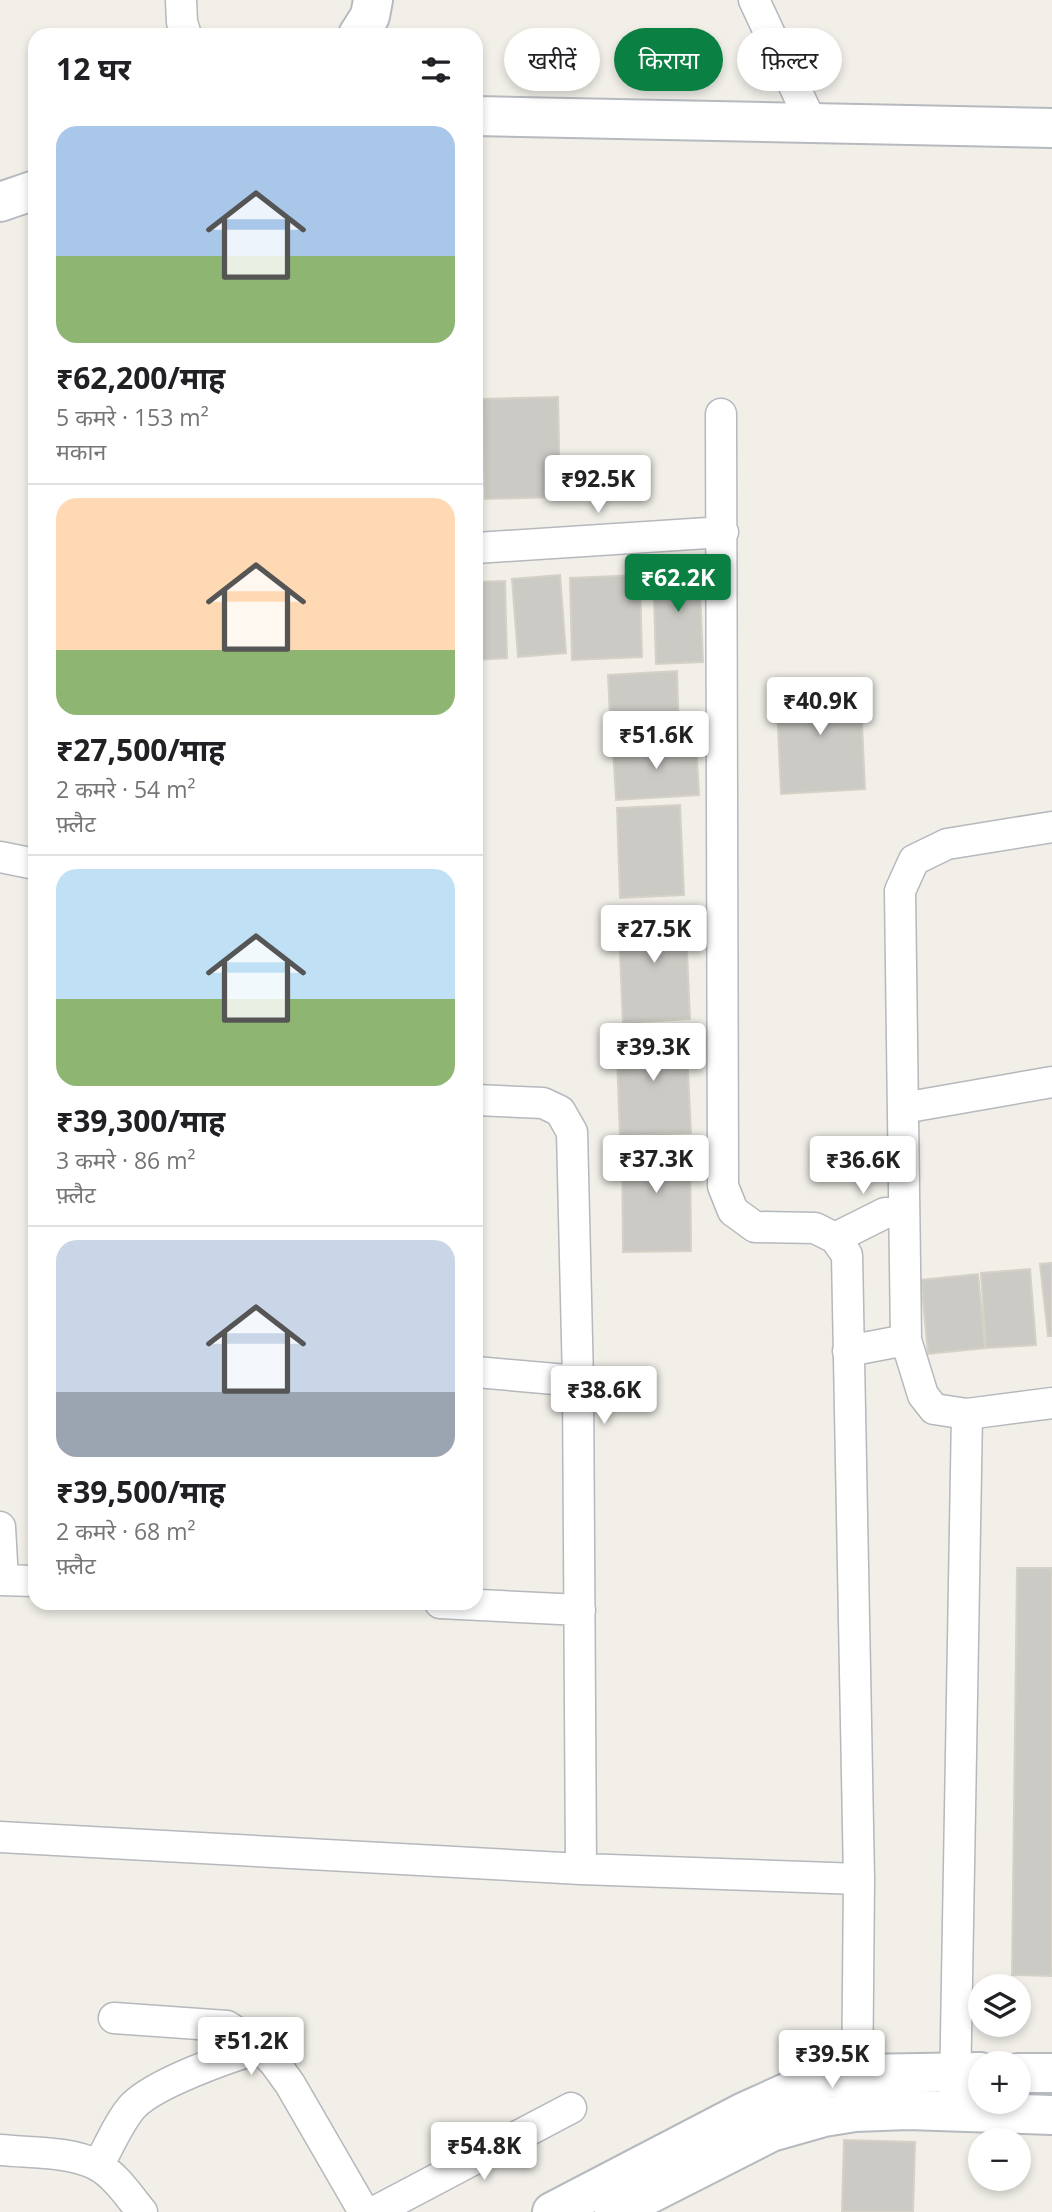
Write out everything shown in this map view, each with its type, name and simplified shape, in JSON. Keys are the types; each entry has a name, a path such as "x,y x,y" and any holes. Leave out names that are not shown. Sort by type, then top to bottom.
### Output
{"street":[{"path":"181,0 184,28"},
{"path":"362,28 370,16 373,0"},
{"path":"754,0 812,124"},
{"path":"483,116 1052,128"},
{"path":"0,202 28,192"},
{"path":"721,414 723,1186 733,1211 755,1227 815,1228 835,1238 847,1255 859,1879 859,2074 855,2112"},
{"path":"483,548 723,532"},
{"path":"1052,827 947,844 914,860 900,891 906,1340 923,1395 934,1409 967,1414 1052,1403"},
{"path":"0,857 28,863"},
{"path":"903,1108 1052,1082"},
{"path":"483,1100 543,1103 560,1111 572,1132 578,1381 581,1869"},
{"path":"835,1238 885,1213 904,1213"},
{"path":"848,1351 906,1340"},
{"path":"483,1373 578,1381"},
{"path":"954,2111 968,2072 967,1414"},
{"path":"0,1527 2,1580 28,1581"},
{"path":"483,1605 580,1610"},
{"path":"0,1837 581,1869 859,1879"},
{"path":"114,2018 227,2026 260,2048 290,2084 364,2212"},
{"path":"97,2166 132,2106 153,2090 234,2055 260,2048"},
{"path":"552,2212 686,2141 795,2089 826,2078 859,2074 968,2072"},
{"path":"1031,2073 1052,2073"},
{"path":"374,2212 571,2108"},
{"path":"614,2212 771,2132 824,2117 855,2112 954,2111 1052,2115"},
{"path":"0,2150 72,2157 97,2166 116,2180 142,2212"}],"building":[{"path":"558,397 560,497 485,499 483,399"},
{"path":"699,564 703,662 656,664 653,566"},
{"path":"560,575 566,653 518,657 512,579"},
{"path":"640,575 642,657 572,660 570,578"},
{"path":"505,581 507,658 483,660 483,582"},
{"path":"677,671 679,735 611,738 608,675"},
{"path":"860,681 865,789 781,794 776,685"},
{"path":"696,742 699,795 616,800 613,747"},
{"path":"680,805 684,895 620,898 617,808"},
{"path":"685,907 690,1019 623,1023 618,910"},
{"path":"686,1029 691,1133 620,1136 616,1033"},
{"path":"690,1137 691,1251 623,1252 622,1138"},
{"path":"1052,1263 1052,1336 1048,1336 1040,1264"},
{"path":"1030,1269 1036,1345 986,1348 981,1273"},
{"path":"978,1274 985,1348 928,1354 921,1280"},
{"path":"1017,1568 1052,1568 1052,1976 1012,1974"},
{"path":"844,2140 915,2142 913,2212 842,2212"}]}
